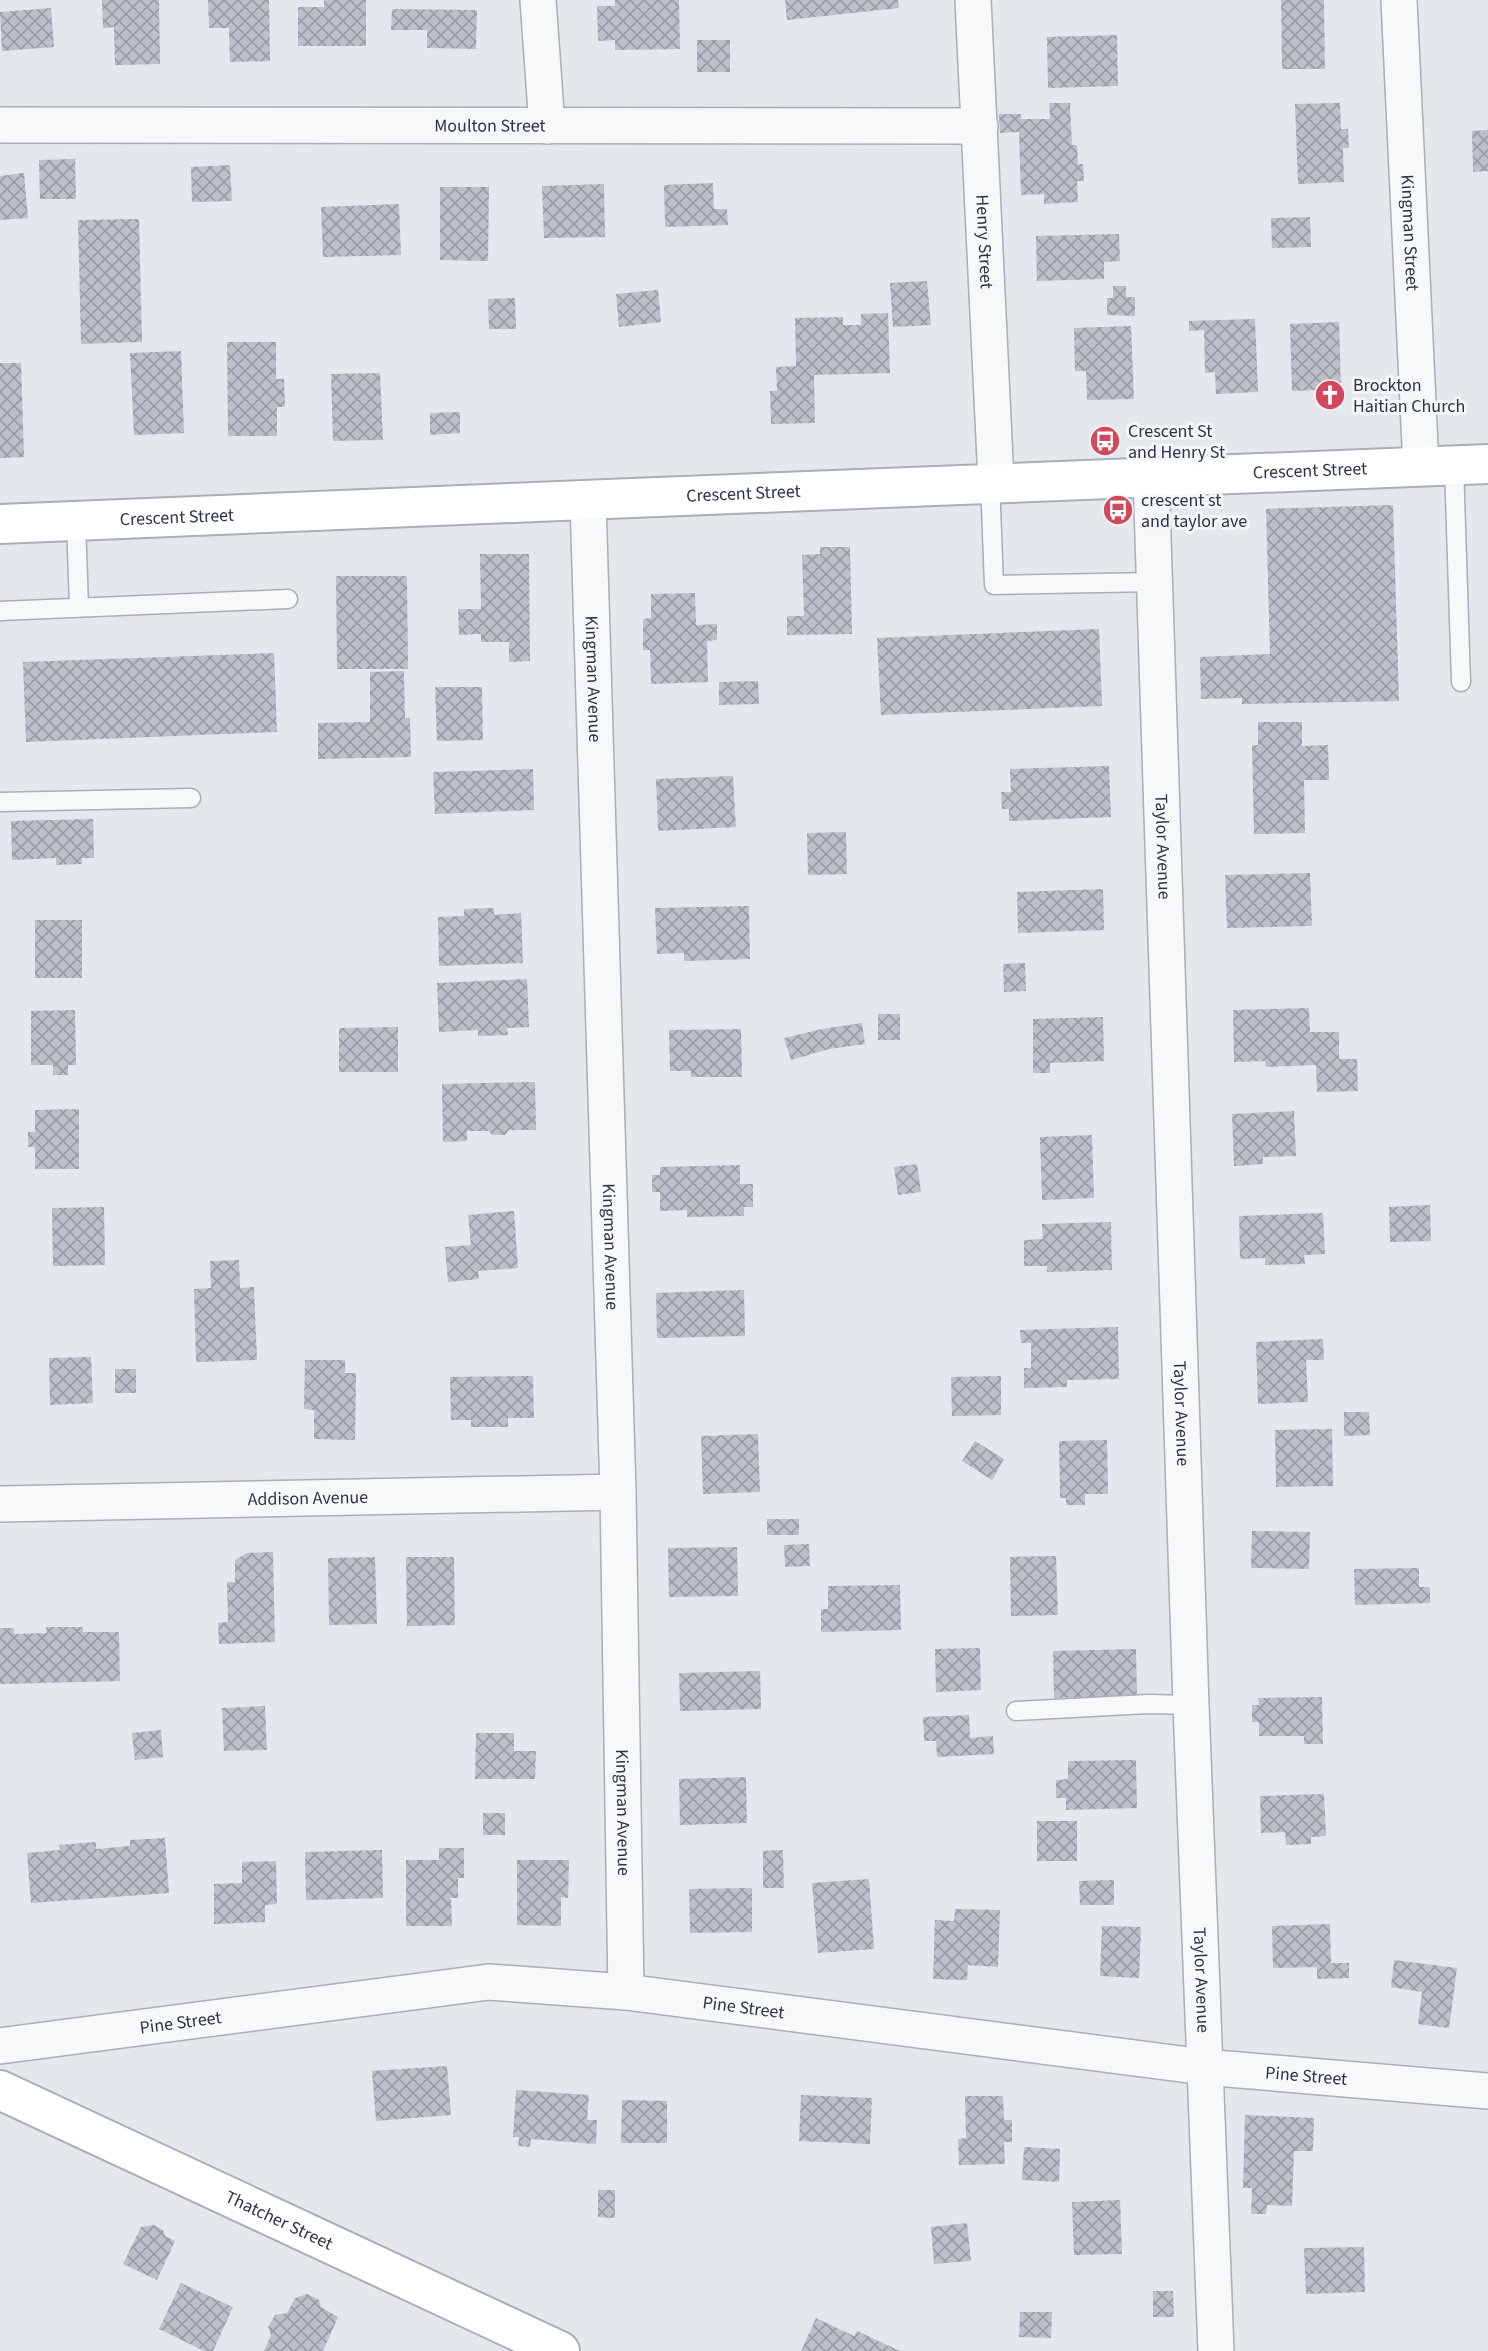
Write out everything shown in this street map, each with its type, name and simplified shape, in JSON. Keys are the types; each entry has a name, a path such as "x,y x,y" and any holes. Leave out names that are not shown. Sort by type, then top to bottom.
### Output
{"main road":[{"name":"Crescent Street","path":"0,524 587,501 993,481 1454,466"},
{"name":"Thatcher Street","path":"0,2090 559,2351"}],"street":[{"path":"538,0 547,125"},
{"name":"Henry Street","path":"973,0 993,481"},
{"name":"Kingman Street","path":"1399,0 1454,466"},
{"name":"Moulton Street","path":"0,125 980,126"},
{"name":"Taylor Avenue","path":"1151,476 1191,1705 1216,2351"},
{"name":"Kingman Avenue","path":"587,501 618,1492 626,1992"},
{"name":"Addison Avenue","path":"0,1504 618,1492"},
{"name":"Pine Street","path":"0,2046 489,1982 626,1992 1205,2067 1488,2091"}],"lane":[{"path":"1454,466 1461,682"},
{"path":"993,481 993,585 1155,582"},
{"path":"76,521 79,607"},
{"path":"0,611 288,599"},
{"path":"0,802 191,798"},
{"path":"1016,1711 1148,1704 1191,1705"}],"building":[{"path":"102,0 159,0 160,64 115,65 114,27 103,28"},
{"path":"208,0 269,0 270,61 230,62 229,28 209,28"},
{"path":"324,0 366,0 366,46 298,46 298,7 324,7"},
{"path":"615,0 679,0 680,49 615,50 615,40 598,41 597,6 615,6"},
{"path":"785,0 898,0 899,8 787,20"},
{"path":"1281,0 1324,0 1325,69 1282,69"},
{"path":"51,8 54,47 2,51 0,12"},
{"path":"392,9 477,10 476,49 427,48 427,30 391,30"},
{"path":"1117,35 1118,86 1048,88 1047,37"},
{"path":"697,40 730,40 730,72 697,72"},
{"path":"1049,103 1070,103 1072,145 1077,145 1078,164 1083,164 1084,181 1077,181 1078,202 1044,204 1044,194 1021,195 1019,132 1000,133 999,114 1021,114 1021,119 1050,119"},
{"path":"1340,103 1341,129 1348,129 1349,148 1343,148 1344,182 1298,184 1295,104"},
{"path":"1488,130 1488,171 1473,172 1472,131"},
{"path":"75,159 76,199 40,199 39,160"},
{"path":"230,165 232,201 192,202 191,167"},
{"path":"24,173 28,218 0,220 0,176"},
{"path":"713,183 714,209 727,209 728,225 665,227 664,185"},
{"path":"604,184 605,237 544,238 542,186"},
{"path":"440,187 489,187 488,261 440,260"},
{"path":"399,204 401,255 323,257 321,207"},
{"path":"1310,217 1311,247 1272,248 1271,218"},
{"path":"139,219 142,342 81,344 78,220"},
{"path":"1119,234 1120,261 1104,262 1104,279 1037,281 1036,236"},
{"path":"927,281 931,325 893,327 890,283"},
{"path":"1113,286 1126,286 1126,297 1135,297 1135,316 1107,315 1107,298 1113,298"},
{"path":"658,290 661,322 619,327 616,294"},
{"path":"515,298 516,329 489,329 488,299"},
{"path":"888,313 890,373 814,375 815,423 771,424 770,391 777,391 776,367 796,366 795,318 843,317 843,325 861,325 861,314"},
{"path":"1255,319 1258,392 1216,394 1215,372 1205,373 1204,330 1189,331 1189,321"},
{"path":"1339,322 1341,389 1292,391 1290,324"},
{"path":"1131,326 1134,399 1087,400 1086,371 1075,371 1074,328"},
{"path":"227,342 276,342 276,379 284,379 285,407 277,407 277,436 228,436"},
{"path":"181,351 184,433 134,435 130,353"},
{"path":"0,363 21,363 24,457 0,458"},
{"path":"380,373 383,440 333,441 331,374"},
{"path":"460,412 460,433 430,435 430,413"},
{"path":"1393,505 1399,701 1242,704 1242,698 1201,699 1200,657 1270,654 1266,509"},
{"path":"820,547 850,547 852,634 787,635 787,616 804,616 802,555 820,554"},
{"path":"480,554 529,554 530,661 509,662 509,642 481,642 481,634 459,635 458,609 481,609"},
{"path":"336,576 407,576 408,669 337,669"},
{"path":"695,593 696,625 717,624 717,640 707,641 708,682 651,684 650,650 643,650 643,619 651,618 651,594"},
{"path":"1099,629 1102,706 881,715 877,638"},
{"path":"274,653 277,732 26,742 23,662"},
{"path":"404,671 405,718 410,718 411,757 318,759 318,723 370,722 370,672"},
{"path":"758,681 759,704 719,705 719,682"},
{"path":"435,687 482,687 483,740 437,741"},
{"path":"1258,722 1302,722 1302,746 1328,745 1329,780 1304,780 1305,833 1254,834 1252,745 1258,745"},
{"path":"1109,766 1111,817 1009,821 1009,809 1002,809 1001,792 1011,792 1010,769"},
{"path":"533,769 534,810 435,814 433,772"},
{"path":"733,776 736,827 658,831 656,779"},
{"path":"93,819 94,858 82,858 82,864 56,865 56,858 12,860 11,821"},
{"path":"846,832 847,874 808,875 807,833"},
{"path":"1310,873 1312,926 1227,928 1225,875"},
{"path":"1103,889 1104,930 1018,933 1017,892"},
{"path":"749,906 750,959 684,961 684,953 657,954 655,908"},
{"path":"494,908 494,915 521,913 523,963 439,966 438,917 464,916 464,909"},
{"path":"35,920 82,920 82,978 35,978"},
{"path":"1025,963 1026,991 1004,992 1003,964"},
{"path":"527,979 529,1027 507,1028 508,1035 478,1036 478,1030 439,1032 437,983"},
{"path":"1309,1008 1310,1032 1339,1032 1339,1059 1357,1059 1358,1091 1317,1092 1316,1065 1266,1067 1265,1061 1234,1062 1233,1010"},
{"path":"75,1010 76,1065 68,1065 68,1075 53,1075 53,1065 31,1065 31,1011"},
{"path":"878,1014 900,1014 900,1040 878,1040"},
{"path":"1103,1017 1104,1061 1050,1063 1050,1073 1033,1073 1033,1019"},
{"path":"862,1023 865,1044 829,1049 791,1060 784,1038"},
{"path":"398,1027 398,1072 339,1072 339,1028"},
{"path":"741,1029 742,1077 691,1077 691,1071 670,1071 669,1030"},
{"path":"535,1082 536,1130 509,1130 505,1135 492,1135 489,1131 467,1131 467,1141 443,1142 442,1084"},
{"path":"79,1109 79,1169 35,1169 35,1147 28,1147 28,1132 35,1132 35,1110"},
{"path":"1294,1111 1296,1156 1263,1157 1263,1164 1234,1166 1232,1114"},
{"path":"1092,1135 1094,1198 1042,1200 1040,1137"},
{"path":"917,1164 921,1192 898,1195 894,1167"},
{"path":"740,1165 740,1184 753,1184 753,1207 744,1207 744,1216 687,1217 687,1210 660,1211 660,1192 652,1192 652,1175 660,1175 660,1167"},
{"path":"1430,1205 1431,1241 1390,1242 1389,1207"},
{"path":"104,1207 105,1265 53,1266 52,1208"},
{"path":"514,1211 518,1268 478,1271 479,1279 448,1282 445,1247 471,1245 468,1215"},
{"path":"1323,1213 1325,1254 1304,1255 1305,1264 1265,1265 1265,1258 1240,1259 1239,1216"},
{"path":"1111,1222 1112,1270 1047,1272 1047,1266 1024,1266 1024,1240 1043,1239 1042,1224"},
{"path":"239,1260 240,1288 254,1287 257,1360 196,1362 194,1289 211,1288 210,1261"},
{"path":"744,1290 745,1336 657,1338 656,1293"},
{"path":"1118,1327 1119,1379 1067,1380 1067,1387 1024,1388 1024,1368 1031,1368 1031,1343 1021,1343 1020,1330"},
{"path":"1323,1339 1324,1360 1306,1360 1308,1402 1258,1404 1256,1342"},
{"path":"91,1357 93,1403 50,1405 49,1358"},
{"path":"305,1360 345,1360 345,1373 356,1373 355,1440 314,1439 314,1410 304,1409"},
{"path":"115,1369 136,1369 136,1393 115,1393"},
{"path":"533,1376 534,1418 508,1418 508,1427 471,1427 471,1420 451,1420 450,1377"},
{"path":"1001,1376 1001,1415 952,1416 951,1377"},
{"path":"1344,1412 1369,1412 1370,1435 1344,1436"},
{"path":"1332,1429 1333,1486 1276,1487 1275,1430"},
{"path":"758,1434 760,1492 703,1494 701,1436"},
{"path":"1107,1440 1108,1494 1085,1494 1085,1505 1066,1505 1066,1498 1060,1498 1059,1441"},
{"path":"975,1441 1004,1459 992,1480 962,1461"},
{"path":"767,1519 799,1519 799,1535 767,1535"},
{"path":"1252,1531 1310,1532 1309,1569 1251,1568"},
{"path":"809,1544 810,1566 785,1567 784,1545"},
{"path":"737,1547 738,1596 669,1597 668,1548"},
{"path":"273,1552 275,1642 219,1644 218,1623 228,1622 227,1582 235,1582 235,1560 247,1553"},
{"path":"1056,1556 1058,1615 1011,1616 1010,1557"},
{"path":"375,1557 377,1624 329,1625 328,1558"},
{"path":"406,1557 454,1557 455,1625 407,1626"},
{"path":"1419,1568 1419,1587 1430,1587 1430,1603 1355,1605 1354,1569"},
{"path":"900,1585 901,1630 821,1632 821,1609 828,1609 828,1586"},
{"path":"46,1627 83,1627 83,1632 119,1632 120,1681 0,1684 0,1628 14,1628 14,1634 47,1633"},
{"path":"980,1648 981,1690 936,1692 935,1649"},
{"path":"1136,1649 1137,1696 1054,1698 1053,1651"},
{"path":"760,1671 761,1709 680,1711 679,1673"},
{"path":"1322,1697 1323,1744 1304,1744 1304,1736 1259,1736 1259,1722 1252,1722 1252,1705 1259,1705 1258,1698"},
{"path":"265,1706 267,1750 224,1751 222,1708"},
{"path":"969,1715 970,1738 993,1736 994,1754 937,1757 936,1741 924,1741 923,1717"},
{"path":"161,1730 163,1757 135,1760 132,1733"},
{"path":"476,1733 514,1733 514,1751 536,1751 535,1779 475,1779"},
{"path":"1136,1760 1137,1808 1066,1810 1066,1798 1056,1798 1056,1780 1068,1779 1068,1761"},
{"path":"746,1777 747,1823 680,1825 679,1779"},
{"path":"1324,1794 1326,1836 1311,1837 1311,1844 1286,1845 1285,1832 1261,1833 1260,1796"},
{"path":"483,1813 505,1813 505,1835 483,1835"},
{"path":"1037,1821 1077,1821 1077,1861 1037,1861"},
{"path":"165,1838 169,1893 31,1903 27,1853 60,1850 59,1845 96,1842 96,1849 130,1846 130,1840"},
{"path":"439,1848 464,1848 464,1878 458,1878 458,1898 451,1898 452,1926 406,1926 406,1860 439,1860"},
{"path":"382,1850 383,1898 306,1900 305,1852"},
{"path":"783,1850 784,1888 763,1888 763,1851"},
{"path":"517,1860 569,1860 568,1898 561,1897 561,1926 517,1925"},
{"path":"276,1861 277,1904 265,1905 265,1922 214,1924 214,1884 242,1883 242,1862"},
{"path":"869,1879 874,1949 818,1953 812,1883"},
{"path":"1114,1880 1114,1905 1080,1905 1079,1881"},
{"path":"752,1888 752,1932 690,1933 689,1889"},
{"path":"955,1909 1000,1910 998,1967 968,1965 967,1980 933,1979 935,1920 954,1921"},
{"path":"1330,1924 1331,1963 1349,1963 1349,1978 1317,1979 1317,1967 1273,1968 1272,1926"},
{"path":"1102,1926 1141,1927 1139,1978 1100,1976"},
{"path":"1394,1960 1457,1968 1449,2028 1418,2024 1422,1992 1391,1987"},
{"path":"447,2066 451,2115 376,2121 372,2071"},
{"path":"516,2090 589,2095 587,2120 597,2120 596,2144 531,2139 530,2147 518,2146 519,2137 513,2137"},
{"path":"801,2095 872,2098 870,2144 799,2141"},
{"path":"965,2096 1003,2096 1004,2120 1012,2120 1012,2142 1004,2142 1005,2164 959,2165 958,2139 966,2138"},
{"path":"622,2100 667,2101 667,2143 621,2143"},
{"path":"1245,2115 1314,2118 1313,2151 1294,2151 1292,2206 1267,2205 1266,2214 1251,2214 1252,2188 1243,2188"},
{"path":"1024,2147 1060,2149 1059,2182 1022,2180"},
{"path":"598,2190 615,2190 615,2218 598,2217"},
{"path":"1120,2200 1122,2254 1074,2255 1072,2202"},
{"path":"967,2223 971,2261 934,2264 931,2227"},
{"path":"154,2225 175,2241 157,2280 123,2264 141,2227"},
{"path":"1364,2247 1365,2292 1306,2294 1304,2248"},
{"path":"181,2283 233,2307 213,2351 204,2351 159,2329"},
{"path":"1153,2291 1173,2291 1174,2317 1153,2317"},
{"path":"307,2294 319,2300 321,2307 338,2317 323,2351 264,2351 271,2335 268,2327 275,2315 287,2313 295,2298"},
{"path":"1020,2312 1052,2312 1051,2338 1019,2337"},
{"path":"816,2318 854,2336 857,2331 900,2351 801,2351"}],"place":[{"name":"Brockton Haitian Church","path":"1330,395"},
{"name":"Crescent St and Henry St","path":"1105,441"},
{"name":"crescent st and taylor ave","path":"1118,510"}]}
